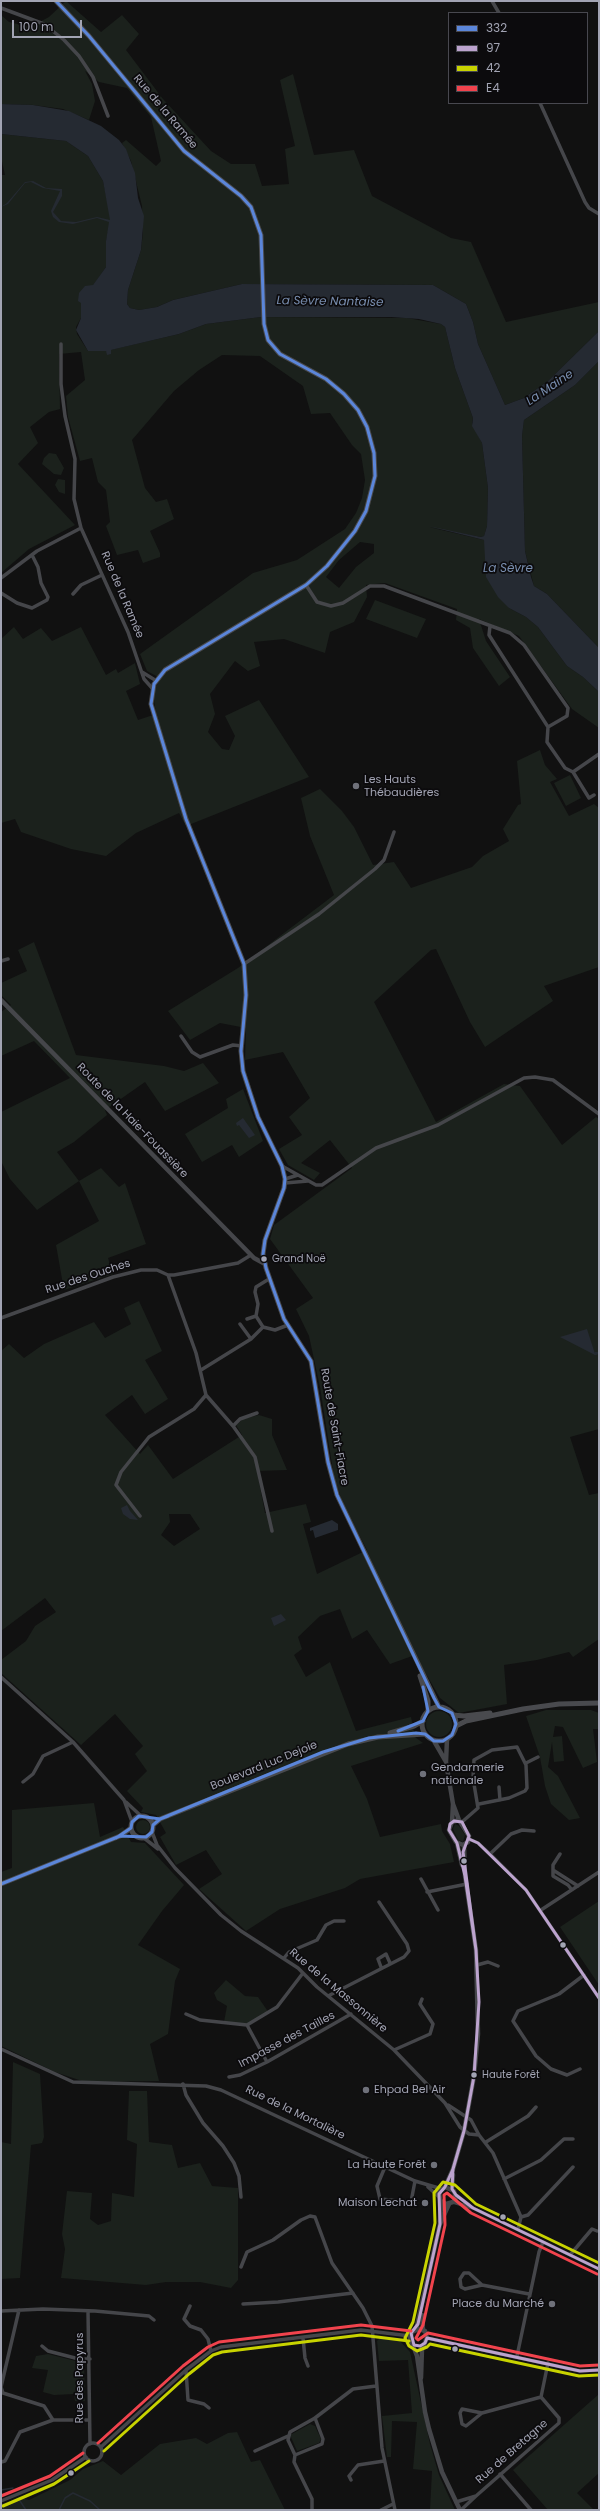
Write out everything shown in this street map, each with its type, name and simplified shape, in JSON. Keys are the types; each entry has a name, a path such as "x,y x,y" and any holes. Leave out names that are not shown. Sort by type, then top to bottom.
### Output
{"main road":[{"name":"Rue de la Ramée","path":"57,2 85,31 184,151 248,202 258,220 261,234 264,324 268,340 276,350 326,379 351,402 367,427 374,453 375,476 373,490 363,518 327,566 306,585 175,662 155,680"},
{"path":"155,680 152,688 151,704 186,819 244,964 246,995 242,1046 243,1071 251,1099 282,1166 285,1181"},
{"name":"Route de Saint-Fiacre","path":"285,1181 265,1240 263,1254 269,1279 288,1325 306,1350 314,1369 329,1468 336,1495 386,1595 439,1707"},
{"name":"Route de Saint-Fiacre","path":"415,1659 428,1701 428,1711"},
{"path":"453,1714 456,1726 453,1733 447,1739 434,1741 425,1734 422,1721 428,1711 439,1707 447,1709 453,1714 464,1716 559,1704 599,1703"},
{"path":"456,1726 466,1721 517,1710"},
{"name":"Boulevard Luc Dejoie","path":"153,1825 160,1819 323,1752 414,1726 422,1721"},
{"name":"Boulevard Luc Dejoie","path":"378,1737 425,1734"},
{"path":"120,1836 134,1835 144,1838 152,1832 153,1825 150,1818 141,1816 132,1822 131,1828 134,1835"},
{"name":"Boulevard Luc Dejoie","path":"150,1818 160,1819"},
{"path":"1,1884 120,1836 131,1828"}],"street":[{"path":"492,1 498,12"},
{"path":"1,8 44,24 64,40 79,56 93,78 108,116"},
{"path":"540,104 585,202 589,208 599,214"},
{"name":"Rue de la Ramée","path":"61,344 61,384 65,416 75,459 74,499 81,528 102,575 144,679 152,688"},
{"path":"1,578 32,555 81,528"},
{"path":"1,593 17,603 32,608 47,600 48,597 41,583 38,567 32,555"},
{"path":"73,594 81,585 102,575"},
{"path":"306,585 317,602 331,606 343,603 370,586 384,586 490,626 518,639 568,708 567,716 548,727"},
{"path":"490,626 489,635 548,727 547,742 565,768 573,772 589,798 594,795"},
{"path":"142,672 155,680"},
{"path":"573,772 599,754"},
{"path":"244,964 319,914 375,869 384,860 394,832"},
{"path":"1,961 8,959"},
{"name":"Route de la Haie-Fouassière","path":"1,1000 251,1255 258,1262 265,1264"},
{"path":"181,1036 192,1052 200,1057 233,1045 242,1046"},
{"path":"282,1166 316,1185 322,1185 376,1148 438,1125 524,1078 535,1077 553,1080 599,1114"},
{"path":"285,1181 299,1175"},
{"path":"285,1181 308,1181"},
{"path":"251,1255 263,1254"},
{"name":"Rue des Ouches","path":"1,1318 113,1277 141,1270 157,1270 168,1275 231,1265 238,1263 251,1255"},
{"path":"168,1275 201,1370 206,1395 233,1426 255,1457 272,1531"},
{"path":"263,1328 256,1316 258,1304 256,1287 269,1279"},
{"path":"247,1319 256,1316"},
{"path":"240,1324 251,1339"},
{"path":"263,1328 275,1330 288,1325"},
{"path":"201,1370 251,1339 263,1328"},
{"path":"140,1516 116,1485 121,1472 149,1437 194,1409 206,1395"},
{"path":"233,1426 240,1419 257,1413"},
{"path":"1,1678 73,1742 124,1800 141,1816"},
{"path":"447,1739 446,1762 453,1804 452,1822 449,1830 457,1843 465,1876"},
{"path":"434,1741 446,1762"},
{"path":"23,1782 33,1774 43,1756 73,1742"},
{"path":"452,1822 460,1821 476,1810 478,1804 473,1767 477,1756 492,1750 514,1745 520,1750 526,1764 528,1784 524,1792 500,1800 478,1804"},
{"path":"526,1764 538,1757"},
{"path":"499,1787 500,1800"},
{"path":"124,1800 132,1822"},
{"path":"453,1804 469,1839 478,1843 524,1887 541,1910 599,1998"},
{"path":"490,1854 511,1834 522,1830 534,1831"},
{"name":"Rue de la Massonnière","path":"152,1832 161,1851"},
{"name":"Rue de la Massonnière","path":"144,1838 161,1851 189,1883 222,1915 241,1931 284,1958 394,2050 445,2103 464,2131"},
{"path":"410,2336 416,2330 422,2308 427,2275 440,2224 441,2201 438,2196 453,2169 464,2131 478,2034 477,1965 465,1876 464,1845 469,1839"},
{"path":"457,1843 464,1845"},
{"path":"560,1854 553,1864 553,1876 568,1885 572,1890"},
{"path":"553,1870 578,1886"},
{"path":"541,1910 599,1872"},
{"path":"421,1879 438,1910"},
{"path":"427,1892 466,1884"},
{"path":"328,1996 404,1956 408,1950 407,1944 379,1902"},
{"path":"284,1958 289,1952 317,1940 326,1925 334,1921 344,1921"},
{"path":"381,1967 378,1959 386,1954 390,1963"},
{"path":"477,1965 488,1962 498,1966"},
{"path":"186,2014 200,2020 247,2025 277,2007 303,1973"},
{"path":"580,2069 567,2075 551,2069 536,2056 514,2025 513,2018 518,2011 559,1994 584,1975"},
{"path":"394,2050 430,2034 433,2024 420,2004 422,1999"},
{"name":"Impasse des Tailles","path":"229,2077 240,2075 267,2062 351,2014"},
{"path":"247,2025 267,2062"},
{"name":"Rue de la Mortalière","path":"1,2049 73,2082 148,2085 183,2084 206,2086 236,2095 415,2181 428,2186 443,2188"},
{"path":"183,2084 186,2095 203,2123 223,2146 234,2163 239,2176 241,2197"},
{"name":"Rue de la Massonnière","path":"445,2103 467,2117"},
{"path":"486,2142 528,2116 536,2108"},
{"path":"467,2117 471,2120 478,2135 486,2142 504,2179 521,2217 518,2229"},
{"path":"464,2131 478,2135"},
{"path":"504,2179 542,2160 564,2139 573,2139"},
{"path":"385,2167 377,2186 380,2199 411,2202 415,2181"},
{"path":"521,2217 528,2215 573,2167"},
{"path":"453,2169 452,2189 456,2195 473,2208"},
{"name":"Rue de la Mortalière","path":"428,2186 438,2196"},
{"path":"443,2188 452,2189"},
{"path":"440,2224 456,2195"},
{"path":"441,2201 473,2208 599,2269"},
{"path":"241,2267 246,2252 273,2240 302,2220 310,2216 315,2217 332,2263 353,2292 371,2322 384,2461 395,2510"},
{"path":"570,2255 592,2229 597,2231"},
{"path":"517,2356 529,2294 543,2242"},
{"path":"482,2285 469,2274 464,2273 460,2279 459,2285 465,2289 482,2285 529,2294"},
{"path":"243,2304 278,2302 353,2292"},
{"path":"190,2306 184,2318 190,2326 201,2330 208,2339 211,2351"},
{"path":"422,2308 423,2330 427,2338"},
{"path":"1,2311 19,2310 88,2312 149,2316 154,2320"},
{"path":"19,2310 1,2387 2,2393 44,2406 53,2420"},
{"name":"Rue des Papyrus","path":"88,2312 90,2359 90,2444"},
{"path":"100,2447 186,2370 211,2351 229,2345 372,2330 410,2336"},
{"path":"416,2330 423,2330"},
{"path":"410,2336 414,2345 421,2378 425,2412 434,2446 460,2510"},
{"path":"303,2338 305,2358 308,2366"},
{"path":"427,2338 580,2370 599,2370"},
{"path":"421,2378 424,2344 427,2338"},
{"path":"414,2345 424,2344"},
{"path":"42,2346 48,2351 79,2359 90,2359"},
{"path":"482,2413 462,2409 460,2413 462,2424 466,2426 482,2413 541,2397 548,2363"},
{"path":"186,2370 188,2400 204,2404 209,2408"},
{"path":"255,2451 288,2436 353,2389 376,2386"},
{"name":"Rue de Bretagne","path":"460,2510 560,2421 541,2397"},
{"path":"295,2455 322,2444 323,2439 314,2418"},
{"path":"1,2462 5,2461 20,2432 53,2420 89,2420"},
{"path":"288,2436 295,2455 294,2462 312,2498 312,2510"},
{"path":"90,2444 100,2447 102,2452 98,2460 93,2462 86,2457 85,2449 90,2444"},
{"path":"1,2501 52,2480 86,2457"},
{"path":"351,2480 349,2476 358,2465 384,2461"},
{"path":"500,2474 531,2510"},
{"name":"Rue de Bretagne","path":"456,2502 476,2496"},
{"path":"381,2510 394,2504"}],"shaded area":[{"path":"66,1 101,32 122,15 139,34 126,50 163,99 211,151 231,164 255,164 262,186 289,184 285,149 295,146 280,80 293,74 314,155 354,150 372,196 451,238 471,242 506,322 599,302 599,331 548,381 524,398 505,405 478,344 473,322 466,304 433,285 242,284 173,300 157,307 139,310 130,308 127,304 128,290 141,250 143,232 142,206 131,161 122,143 126,140 156,166 161,161 151,117 127,88 99,82 85,71 92,84 95,101 89,120 63,109 33,105 1,104 1,15 9,22 30,27 49,17"},
{"path":"1,134 66,141 88,156 103,181 111,218 106,241 106,267 81,303 81,318 76,327 77,334 88,351 106,351 111,354 110,350 179,334 206,324 261,317 407,318 441,324 445,327 455,368 473,418 472,423 482,443 488,488 487,526 484,536 481,537 429,527 484,540 509,608 526,617 538,627 567,666 583,677 599,692 599,728 572,709 519,636 479,619 486,641 510,677 499,686 473,648 470,628 456,620 457,609 385,583 366,585 367,597 354,622 330,632 325,653 284,639 254,642 260,666 248,671 235,661 210,694 215,714 208,732 222,749 229,750 235,736 225,716 259,700 309,777 186,826 179,813 136,833 106,856 71,849 21,832 15,819 1,823 1,639 14,627 23,639 41,628 52,641 81,627 106,675 116,669 118,673 135,663 140,684 126,691 138,720 156,714 153,693 160,678 147,671 140,654 253,573 297,560 345,529 356,513 362,498 365,480 361,454 352,445 330,413 311,414 303,386 260,356 222,355 199,370 174,391 132,440 145,488 156,502 167,499 174,519 150,531 160,553 160,557 143,563 138,550 117,555 106,526 110,522 106,490 98,482 92,458 80,461 68,417 66,396 85,380 81,352 59,354 60,409 49,412 30,427 38,443 18,464 75,525 29,549 1,573 1,175 5,175 1,157","holes":["360,542 374,544 374,553 356,567 339,588 326,577 339,560"]},
{"path":"599,361 599,648 547,594 534,586 525,551 522,436 524,420 575,385"},
{"path":"49,453 56,454 64,468 61,475 54,474 42,464 44,458"},
{"path":"58,479 65,480 65,494 59,492 55,485"},
{"path":"375,600 426,619 417,638 366,619"},
{"path":"540,750 545,765 557,779 550,782 569,816 594,804 599,808 599,967 544,986 553,1001 485,1047 470,1022 436,949 431,950 374,1002 436,1122 504,1084 520,1086 562,1145 596,1117 599,1119 599,1429 570,1437 589,1495 599,1493 599,1639 573,1657 569,1652 537,1660 504,1665 507,1704 459,1713 440,1698 415,1655 390,1664 367,1630 352,1639 340,1609 320,1616 298,1637 302,1649 294,1655 306,1677 330,1662 356,1731 411,1717 415,1737 423,1743 351,1766 367,1799 380,1837 441,1824 442,1831 450,1844 454,1862 360,1879 345,1888 280,1909 246,1931 199,1889 222,1874 206,1850 176,1865 160,1837 166,1833 156,1815 141,1812 143,1808 127,1791 147,1771 135,1754 143,1746 115,1714 81,1745 1,1673 1,1660 26,1641 35,1626 56,1612 45,1598 1,1631 1,1351 9,1344 24,1358 44,1344 94,1322 105,1338 131,1324 124,1308 139,1301 162,1351 145,1360 168,1399 145,1414 132,1395 105,1415 140,1454 148,1445 173,1479 242,1435 236,1425 243,1419 259,1415 272,1419 272,1435 287,1470 257,1471 265,1513 306,1504 311,1522 303,1524 317,1574 367,1550 343,1504 334,1477 320,1387 309,1336 296,1309 313,1298 270,1239 274,1225 352,1168 330,1140 301,1163 320,1173 314,1180 288,1165 279,1149 302,1135 289,1117 310,1098 283,1052 245,1060 246,1028 220,1023 190,1040 168,1011 238,968 334,895 310,836 301,798 320,789 342,811 354,827 373,865 394,862 411,888 472,867 483,856 509,841 503,829 518,805 521,804 517,761","holes":["169,1514 190,1514 200,1529 174,1546 161,1535 170,1522"]},
{"path":"570,775 581,798 566,806 554,783"},
{"path":"34,942 76,1055 164,1066 184,1071 203,1063 219,1083 165,1111 145,1082 105,1110 107,1115 74,1142 57,1152 79,1181 37,1210 10,1179 1,1161 1,1112 70,1078 34,1041 1,1056 1,1012 11,1005 1,995 1,983 27,971 18,950"},
{"path":"243,1089 263,1141 239,1157 232,1145 202,1162 185,1134 228,1108 226,1099"},
{"path":"101,1168 119,1187 125,1183 146,1244 108,1258 113,1274 64,1290 56,1245 99,1221 79,1181"},
{"path":"546,1710 591,1710 599,1713 599,1729 593,1729 597,1762 583,1768 563,1727 555,1726 553,1737 562,1736 564,1761 554,1762 552,1742 548,1767 558,1776 580,1818 569,1820 551,1804 545,1786 540,1757 526,1716"},
{"path":"439,1711 448,1715 452,1724 448,1733 439,1737 430,1733 426,1724 430,1715"},
{"path":"94,1803 100,1837 123,1827 131,1842 145,1843 184,1885 162,1911 138,1945 180,1969 175,1981 168,2034 150,2044 159,2081 85,2082 55,2072 1,2046 1,1872 12,1868 12,1810"},
{"path":"140,1820 146,1820 150,1824 150,1830 146,1834 140,1834 136,1830 136,1824"},
{"path":"455,1824 459,1826 465,1835 463,1842 458,1840 453,1829"},
{"path":"599,1901 599,1985 560,1927"},
{"path":"226,1980 245,1996 258,1997 269,2013 247,2025 224,2022 227,2006 217,2000 214,1993"},
{"path":"13,2062 40,2074 44,2137 42,2143 31,2145 20,2278 1,2279 1,2142 11,2144"},
{"path":"129,2091 147,2091 149,2142 172,2145 178,2168 200,2163 212,2186 238,2188 238,2280 231,2288 200,2282 166,2282 146,2285 61,2278 65,2249 62,2234 67,2191 92,2193 90,2219 98,2225 111,2221 112,2193 134,2197 137,2144 127,2140"},
{"path":"381,2337 400,2341 410,2352 430,2444 439,2475 455,2510 430,2510 432,2471 413,2469 417,2422 392,2421 391,2457 387,2457 382,2416 412,2413 408,2360 379,2361 377,2341"},
{"path":"48,2354 84,2363 85,2401 75,2401 74,2394 54,2395 43,2392 48,2370 32,2368 36,2356"},
{"path":"599,2394 599,2473 577,2493 594,2510 548,2510 513,2470"},
{"path":"310,2424 315,2426 321,2439 319,2443 297,2451 290,2435"},
{"path":"237,2432 251,2462 260,2460 285,2510 1,2510 1,2504 20,2498 29,2500 70,2480 83,2469 103,2461 121,2475 160,2444 196,2438 207,2444 228,2433"}],"water":[{"path":"1,104 33,105 69,111 101,126 119,140 126,149 135,173 138,198 144,216 141,250 128,290 127,304 130,308 139,310 157,307 173,300 242,284 433,285 466,304 473,322 478,344 505,405 524,398 548,381 599,331 599,361 575,385 524,420 522,436 525,551 531,577 534,586 547,594 599,648 599,692 583,677 567,666 538,627 526,617 509,608 498,597 486,577 484,540 428,526 481,537 484,536 487,526 488,488 482,443 472,426 473,418 455,368 445,327 441,324 419,319 391,317 261,317 206,324 179,334 111,350 111,354 107,355 106,351 88,351 76,330 81,318 81,303 78,301 79,293 85,286 93,285 106,267 106,241 109,222 97,218 73,224 59,222 53,217 51,211 60,191 43,188 31,182 25,183 8,204 1,207 7,203 25,182 33,181 46,188 62,189 62,196 53,212 61,221 76,222 97,217 110,220 103,181 88,156 66,141 1,134"},
{"path":"243,1118 255,1135 249,1138 239,1125 237,1126 236,1123"},
{"path":"587,1329 595,1354 599,1354 595,1355 560,1337"},
{"path":"127,1505 138,1520 130,1519 123,1514 121,1508"},
{"path":"332,1520 338,1524 338,1530 315,1538 313,1530 310,1531 310,1528"},
{"path":"281,1614 286,1620 274,1626 271,1618"}],"waterway":[{"path":"1,2490 13,2488"},
{"path":"59,2510 65,2498 73,2493 90,2501 100,2510"},
{"path":"20,2501 26,2510"}],"transit line":[{"name":"332","path":"1,1884 120,1836 146,1837 152,1832 153,1825 160,1819 323,1752 369,1738 416,1733 425,1734 434,1741 443,1741 452,1735 456,1724 452,1713 439,1707 434,1698 337,1495 328,1462 311,1361 284,1319 266,1268 263,1254 265,1240 284,1188 285,1179 282,1166 258,1117 243,1071 241,1051 246,995 244,964 186,819 151,704 154,684 165,670 306,585 327,566 355,531 366,511 375,476 374,453 367,427 358,410 344,394 326,379 280,354 268,340 264,324 261,235 251,207 241,196 184,151 89,36 56,1"},
{"name":"332","path":"398,1731 423,1721 428,1711 423,1687"},
{"name":"332","path":"116,1838 131,1828 132,1822 139,1816 160,1819 168,1816"},
{"name":"97","path":"454,1821 462,1822 469,1836 463,1852 476,1950 465,1876 457,1843 449,1830 450,1824 454,1821"},
{"name":"97","path":"469,1839 478,1843 526,1890 599,1998"},
{"name":"97","path":"476,1950 479,2002"},
{"name":"97","path":"476,1950 479,2002"},
{"name":"97","path":"474,2076 479,2002"},
{"name":"97","path":"474,2076 479,2002"},
{"name":"97","path":"464,2131 474,2076"},
{"name":"97","path":"464,2131 474,2076"},
{"name":"97","path":"453,2169 464,2131"},
{"name":"97","path":"453,2169 464,2131"},
{"name":"97","path":"453,2169 452,2189 456,2195 473,2208 599,2269"},
{"name":"97","path":"453,2169 445,2187 439,2194 440,2224 418,2324 411,2333 414,2345 420,2346 425,2343 427,2338 580,2371 599,2370"},
{"name":"42","path":"599,2263 476,2204 455,2185 443,2182 434,2193 435,2223 413,2322 405,2338 409,2346 417,2351 427,2347 430,2344 579,2376 599,2375"},
{"name":"E4","path":"597,2274 471,2213 447,2193 444,2195 445,2225 423,2325 416,2338 418,2340 428,2333 580,2366 599,2365"},
{"name":"E4","path":"98,2443 183,2366 208,2347 219,2342 361,2325 411,2331"},
{"name":"42","path":"104,2451 189,2374 213,2355 222,2352 361,2335 409,2341"},
{"name":"E4","path":"1,2496 50,2476 83,2453"},
{"name":"42","path":"3,2506 54,2484 89,2461"}],"place":[{"name":"Les Hauts Thébaudières","path":"356,786"},
{"name":"Grand Noë","path":"264,1259"},
{"name":"Gendarmerie nationale","path":"423,1774"},
{"name":"Haute Forêt","path":"474,2075"},
{"name":"Ehpad Bel Air","path":"366,2090"},
{"name":"La Haute Forêt","path":"434,2165"},
{"name":"Maison Lechat","path":"425,2203"},
{"name":"Place du Marché","path":"552,2304"}],"water label":[{"name":"La Sèvre Nantaise","path":"330,302"},
{"name":"La Maine","path":"550,388"},
{"name":"La Sèvre","path":"508,569"}]}
